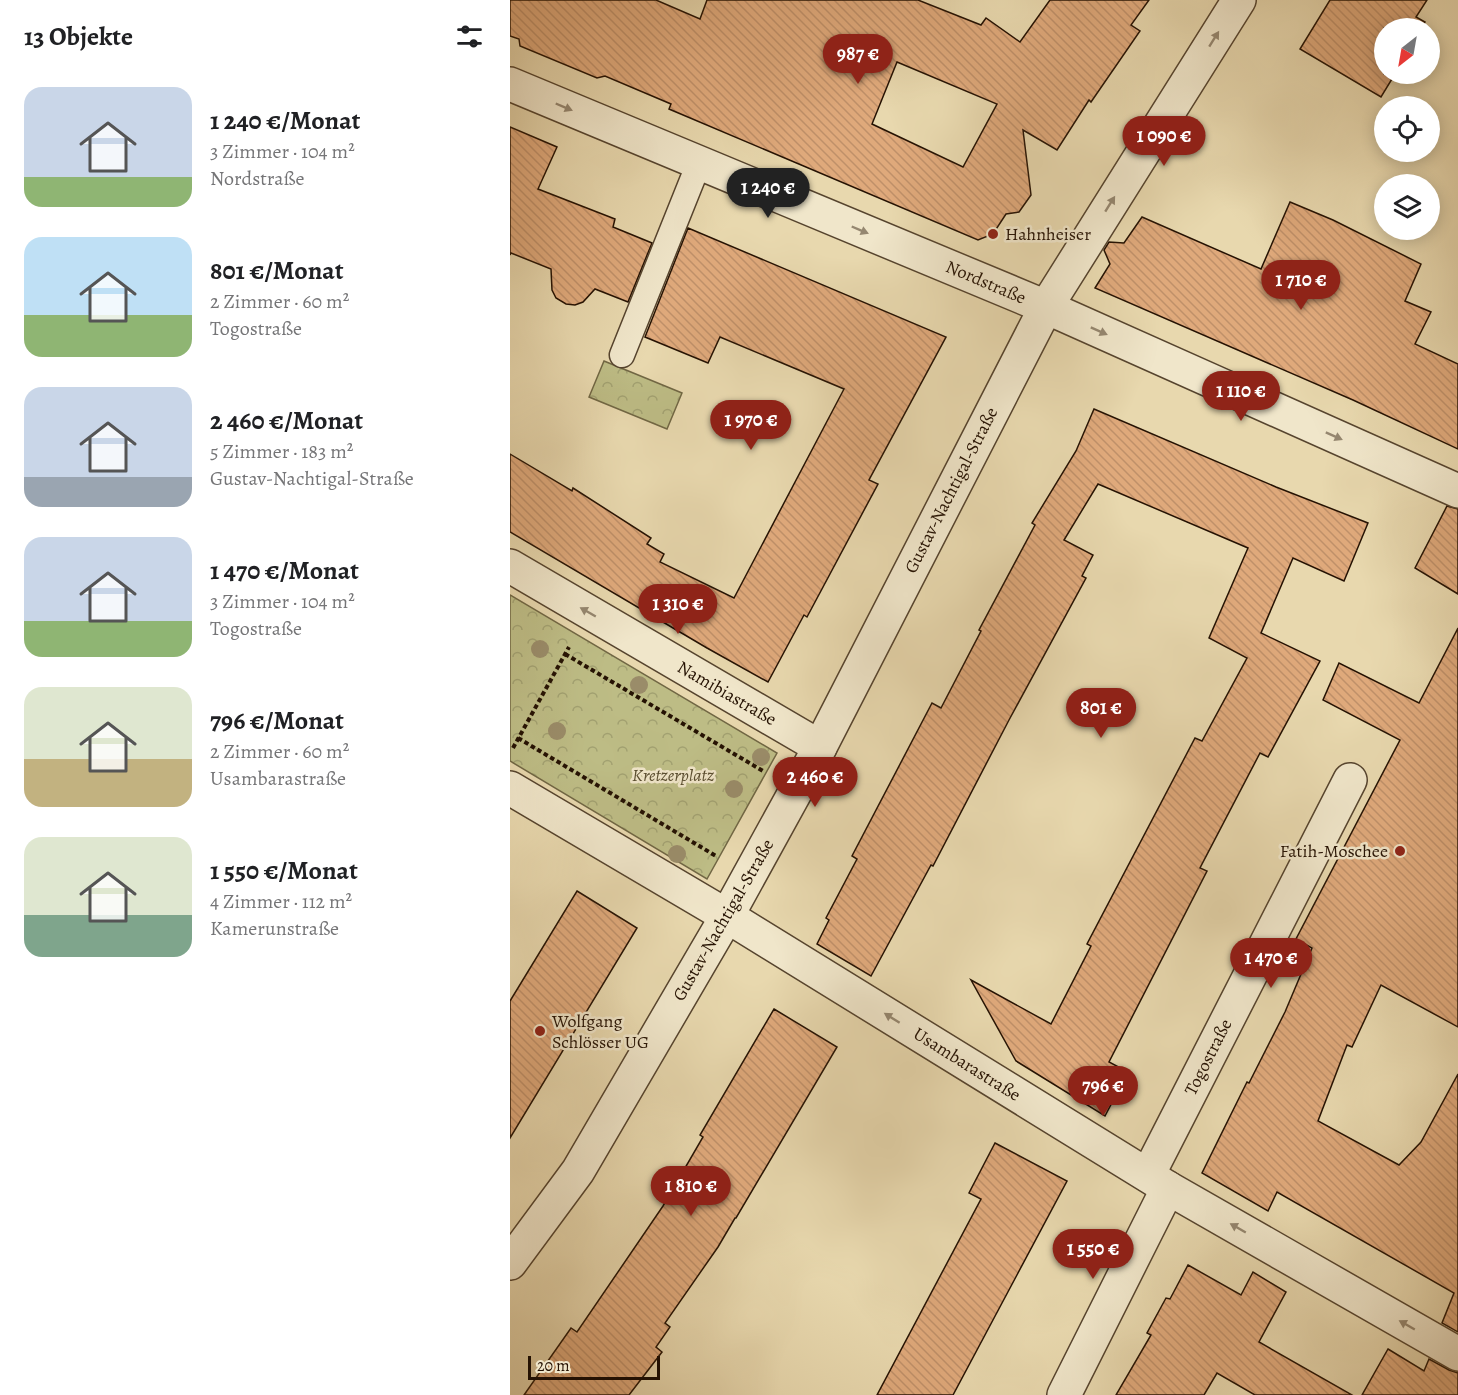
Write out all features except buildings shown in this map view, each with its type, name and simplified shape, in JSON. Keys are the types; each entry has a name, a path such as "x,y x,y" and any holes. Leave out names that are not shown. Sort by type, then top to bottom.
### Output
{"street":[{"name":"Gustav-Nachtigal-Straße","path":"510,1263 578,1171 727,916 820,747 1046,307 1239,0"},
{"name":"Nordstraße","path":"510,84 1046,307 1458,491"},
{"name":"Namibiastraße","path":"510,566 820,747"},
{"name":"Togostraße","path":"1064,1395 1158,1181 1350,780"},
{"name":"Usambarastraße","path":"510,788 727,916 1158,1181 1458,1354"}],"lane":[{"path":"622,355 699,163"}],"path":[{"path":"510,753 565,654 592,614"},
{"path":"565,654 796,790"},
{"path":"518,738 749,876"}],"green space":[{"path":"604,361 682,393 667,429 589,397"},
{"name":"Kretzerplatz","path":"510,595 777,753 707,879 510,761"}],"place":[{"name":"Hahnheiser","path":"993,234"},
{"name":"Fatih-Moschee","path":"1400,851"},
{"name":"Wolfgang Schlösser UG","path":"540,1031"}]}
